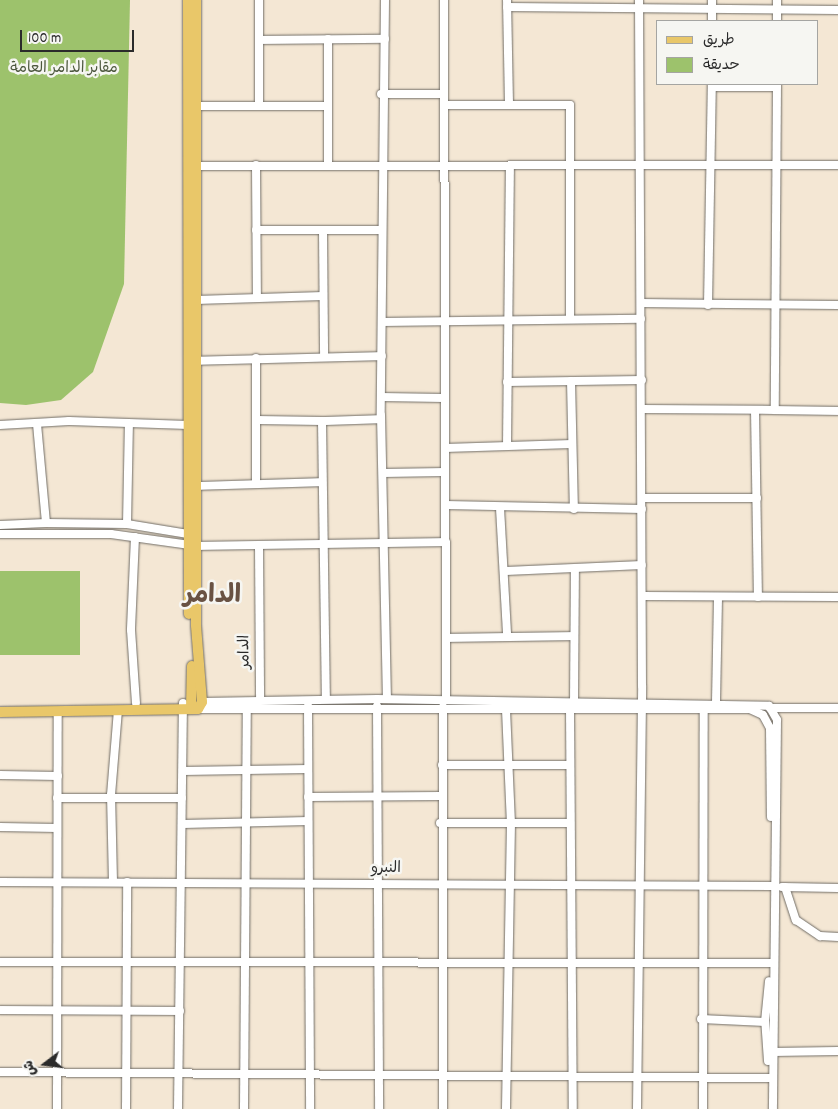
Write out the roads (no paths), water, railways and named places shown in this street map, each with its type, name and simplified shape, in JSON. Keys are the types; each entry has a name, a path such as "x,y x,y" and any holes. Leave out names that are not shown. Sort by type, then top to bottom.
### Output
{"main road":[{"path":"188,0 196,300 188,426 192,535 192,706"},
{"path":"192,535 196,486 193,361 193,166 197,106 196,0"},
{"path":"0,705 136,703 192,706"},
{"path":"0,712 118,710 192,706"}],"street":[{"path":"259,0 259,106"},
{"path":"385,0 385,39 381,94 381,419 387,699"},
{"path":"443,1109 445,884 440,822 447,638 443,322 444,0"},
{"path":"777,0 777,20"},
{"path":"510,104 507,4 712,4 777,9 838,10"},
{"path":"637,1109 642,705 639,4"},
{"path":"712,4 712,20"},
{"path":"328,39 328,166"},
{"path":"260,40 385,39"},
{"path":"708,305 712,85 777,86 775,410"},
{"path":"381,94 444,94"},
{"path":"444,105 570,105 573,167 570,319"},
{"path":"197,106 328,106"},
{"path":"193,166 711,167 838,165"},
{"path":"256,166 257,296"},
{"path":"507,446 510,167"},
{"path":"256,230 382,230"},
{"path":"323,231 324,356"},
{"path":"196,300 257,296 323,296"},
{"path":"641,303 776,306 838,305"},
{"path":"382,322 641,319"},
{"path":"193,361 324,356 382,356"},
{"path":"256,358 256,483"},
{"path":"507,382 642,380"},
{"path":"571,381 574,509"},
{"path":"381,397 444,398"},
{"path":"641,409 838,411"},
{"path":"756,410 758,597"},
{"path":"257,420 322,421 381,419"},
{"path":"0,425 69,421 188,426"},
{"path":"322,421 322,546 326,699"},
{"path":"37,424 46,523"},
{"path":"126,524 129,424"},
{"path":"445,448 572,444"},
{"path":"383,473 445,472"},
{"path":"196,486 322,482"},
{"path":"642,498 756,498"},
{"path":"446,505 500,508 642,509"},
{"path":"500,508 506,571 507,635"},
{"path":"0,525 46,523 126,524 192,535"},
{"path":"0,534 135,537 192,546 322,546 446,542"},
{"path":"135,537 131,630 136,703"},
{"name":"الدامر","path":"259,546 260,699"},
{"path":"506,571 642,565"},
{"path":"573,1109 574,884 570,823 570,765 575,569"},
{"path":"642,596 838,597"},
{"path":"716,702 718,596"},
{"path":"447,638 507,635 574,636"},
{"path":"192,706 260,699 387,699 506,708 572,705"},
{"path":"192,706 377,706 444,703 642,705 763,702 773,708 778,720 771,963 765,1022 770,1078 769,1109"},
{"path":"642,705 704,709 838,708"},
{"path":"178,1109 183,883 182,798 183,771 192,706"},
{"path":"308,706 308,821 312,883 310,1109"},
{"path":"377,706 380,799 379,1109"},
{"path":"244,1109 247,707"},
{"path":"506,708 510,764 511,824 508,884 506,1109"},
{"path":"703,1109 705,1077 701,1019 706,963 704,709"},
{"path":"750,709 763,715 770,728 773,886 773,1109"},
{"path":"113,882 111,795 118,710"},
{"path":"57,1109 58,711"},
{"path":"442,765 570,765"},
{"path":"183,771 308,769"},
{"path":"0,775 58,776"},
{"path":"57,798 111,795 182,798"},
{"path":"308,796 380,799 441,796"},
{"path":"183,824 308,821"},
{"path":"440,822 570,823"},
{"path":"0,827 57,828"},
{"name":"النبرو","path":"0,882 704,884 838,888"},
{"path":"126,1109 127,882"},
{"path":"786,887 796,920 820,936 838,937"},
{"path":"0,962 771,963"},
{"path":"0,1010 180,1012"},
{"path":"701,1019 765,1022"},
{"path":"773,1052 838,1051"},
{"path":"0,1072 770,1078"}],"district":[{"name":"الدامر","path":"212,597"}],"park label":[{"name":"مقابر الدامر العامة","path":"64,70"}]}
